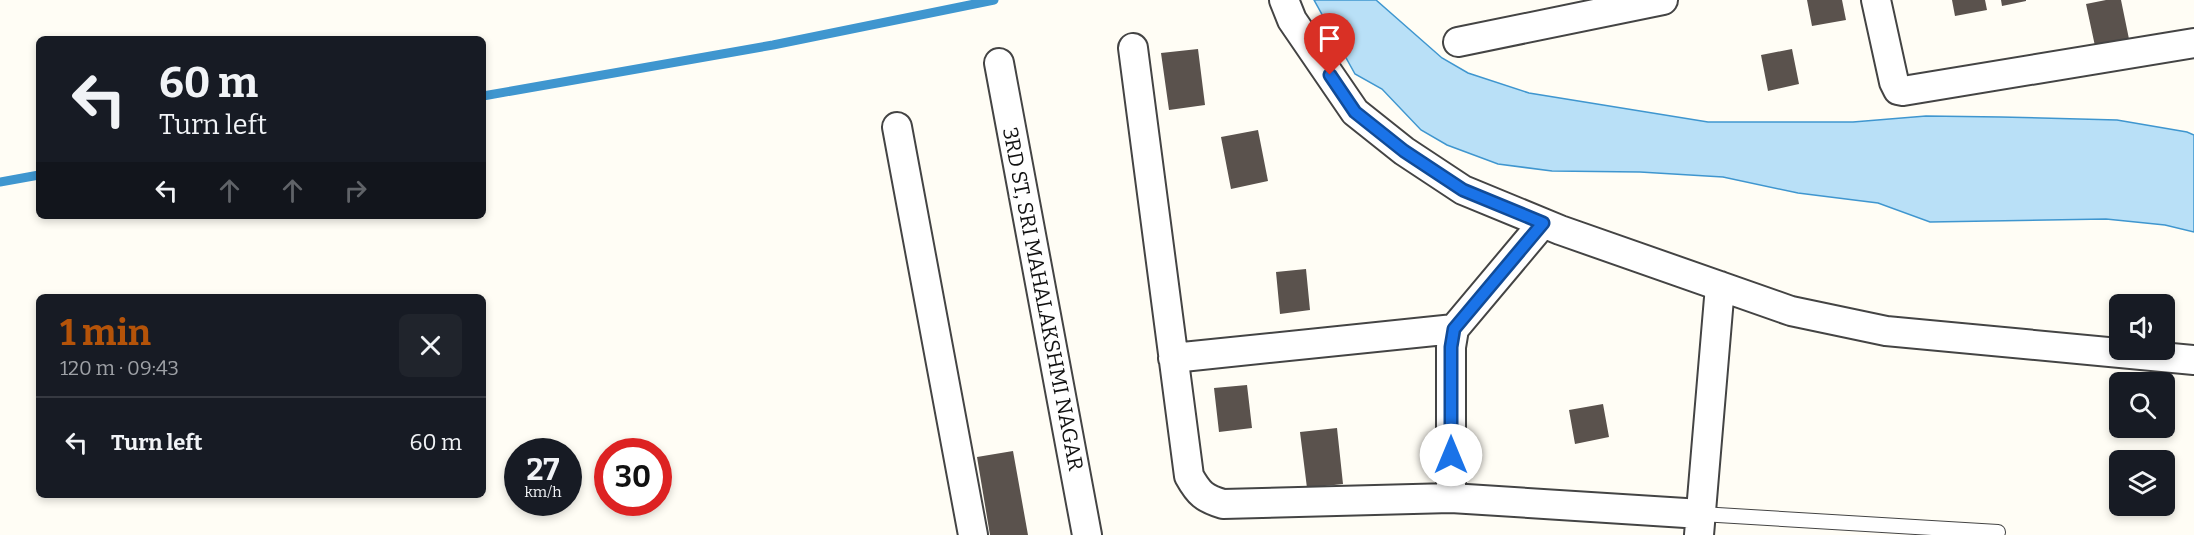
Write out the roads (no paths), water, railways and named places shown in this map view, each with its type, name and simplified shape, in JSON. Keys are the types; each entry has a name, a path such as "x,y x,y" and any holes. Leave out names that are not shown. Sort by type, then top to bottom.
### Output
{"street":[{"path":"1284,0 1292,20 1355,112 1404,151 1463,190 1543,223 1791,311 1886,331 2194,360"},
{"path":"1458,42 1663,0"},
{"path":"1876,0 1894,82 1898,90 1903,91 2194,43"},
{"path":"1133,48 1189,476 1198,492 1210,500 1223,504 1451,498 1700,525 1720,286"},
{"name":"3RD ST, SRI MAHALAKSHMI NAGAR","path":"999,63 1087,535"},
{"path":"897,127 973,535"},
{"path":"1451,498 1451,347 1454,329 1543,223"},
{"path":"1173,358 1454,329"}],"lane":[{"path":"1700,525 1998,532"}],"water":[{"path":"1314,0 1376,0 1442,58 1468,73 1529,93 1708,122 1853,122 1926,116 2001,117 2117,120 2187,132 2194,135 2194,232 2165,225 2106,219 1930,222 1878,203 1798,193 1723,177 1640,172 1552,171 1498,164 1447,145 1421,130 1382,89 1355,74"}],"waterway":[{"path":"486,95 773,45 994,0"},
{"path":"0,182 36,176"}]}
